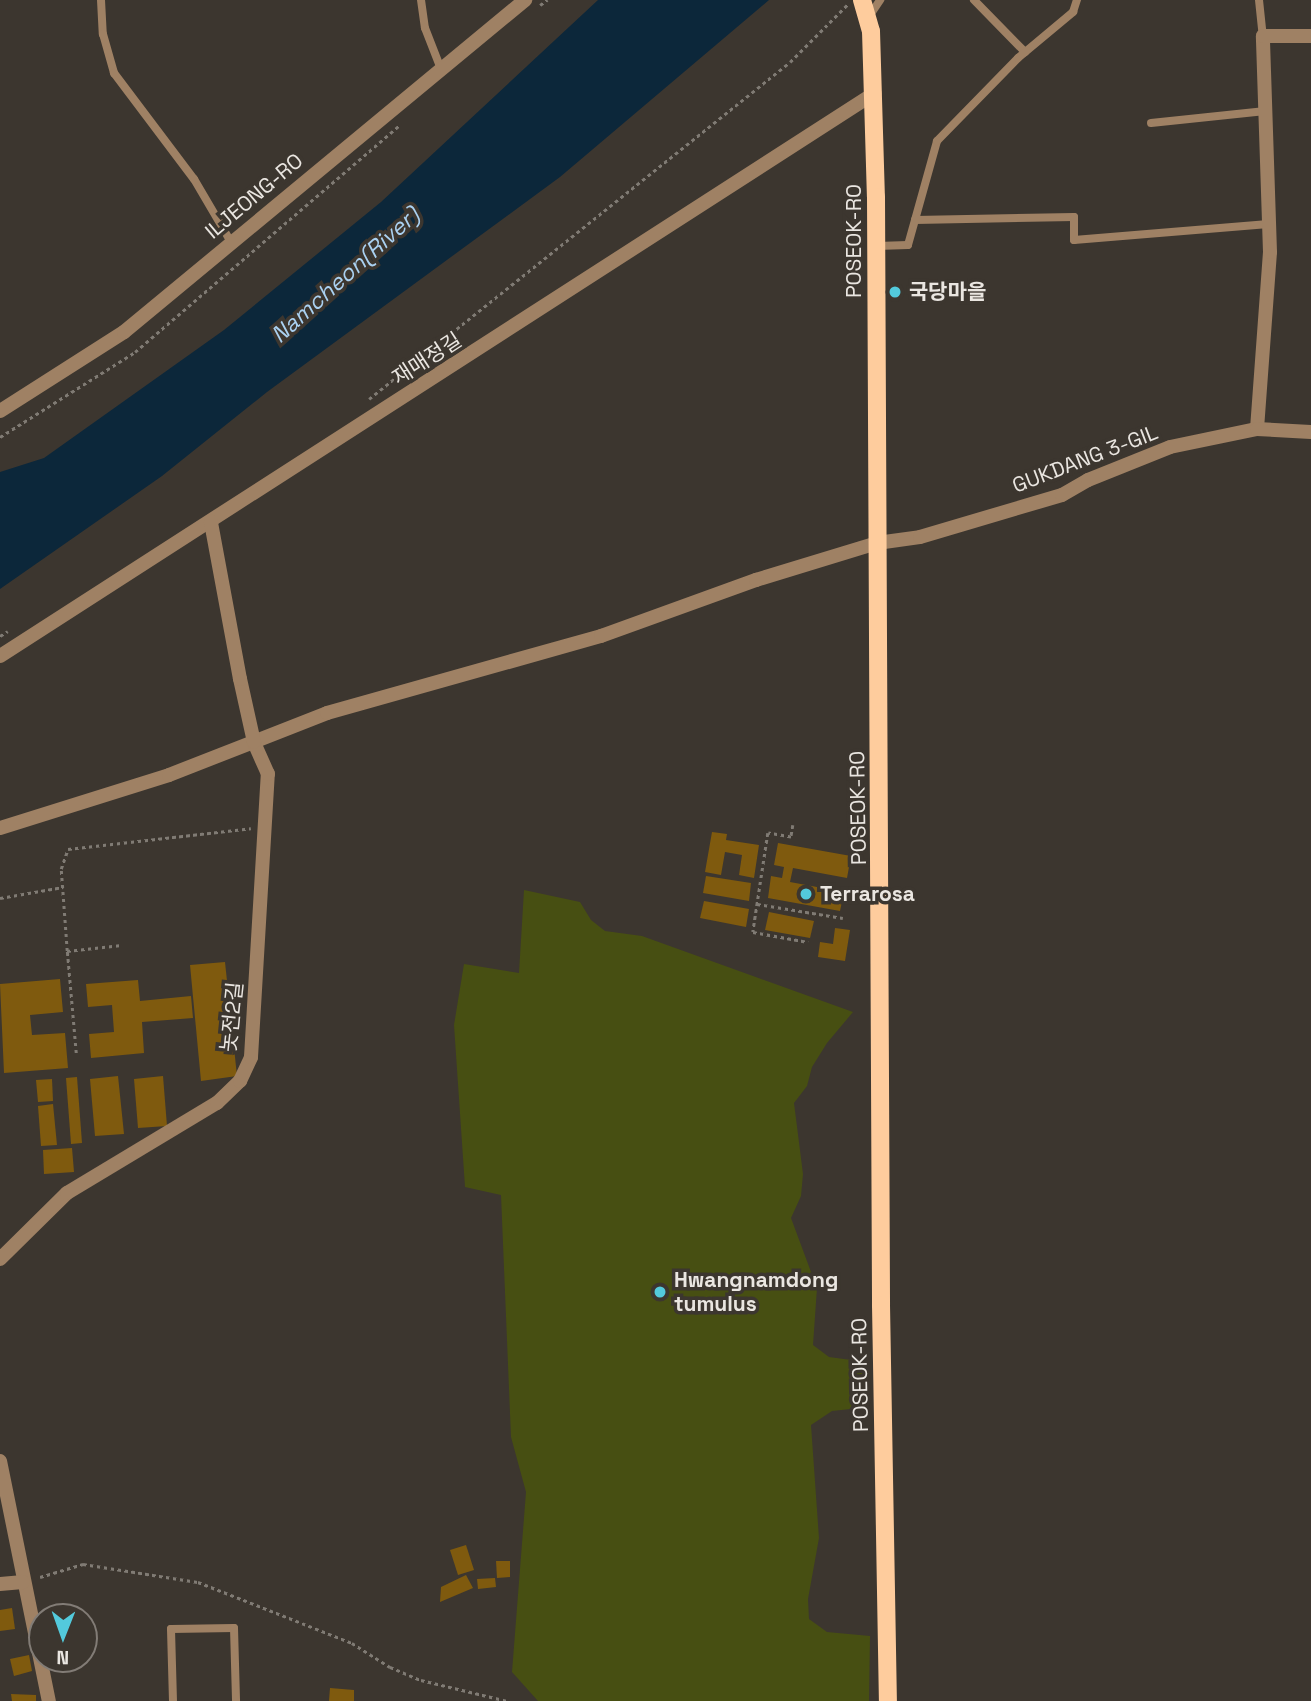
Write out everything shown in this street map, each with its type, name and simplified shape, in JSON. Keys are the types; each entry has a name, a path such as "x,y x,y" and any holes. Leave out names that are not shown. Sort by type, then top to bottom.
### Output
{"main road":[{"name":"POSEOK-RO","path":"862,0 867,18 875,93 888,1701"}],"street":[{"name":"ILJEONG-RO","path":"0,411 124,332 525,0"},
{"path":"1257,429 1268,224 1263,36 1311,36"},
{"name":"재매정길","path":"0,656 875,93"},
{"name":"GUKDANG 3-GIL","path":"0,828 169,775 327,713 601,636 756,580 877,543 920,537 1062,495 1088,480 1170,447 1257,429 1311,432"},
{"name":"놋전2길","path":"0,1259 67,1193 217,1104 240,1081 251,1057 268,774 254,742 211,522"},
{"path":"0,1461 49,1701"},
{"path":"0,1584 23,1582"}],"lane":[{"path":"101,0 103,34 114,73 194,179 231,242"},
{"path":"421,0 425,28 441,69"},
{"path":"867,18 880,0"},
{"path":"974,0 1025,52"},
{"path":"877,246 908,245 937,141 1025,52 1073,12 1077,0"},
{"path":"1259,0 1263,36"},
{"path":"1151,123 1265,111"},
{"path":"915,220 1074,217 1074,240 1268,224"},
{"path":"173,1701 171,1629 234,1628 236,1701"}],"path":[{"path":"363,404 790,62 852,0"},
{"path":"0,636 11,629"},
{"path":"793,825 791,836 768,833 753,932 808,942"},
{"path":"76,1054 67,951 63,857 79,845 265,827"},
{"path":"0,898 63,887"},
{"path":"757,904 843,918"},
{"path":"67,951 122,945"},
{"path":"23,1582 83,1564 198,1582 352,1643 390,1667 421,1680 507,1701"}],"green space":[{"name":"Hwangnamdong tumulus","path":"524,890 580,902 591,920 605,931 642,936 853,1012 827,1043 812,1067 807,1086 794,1103 803,1174 801,1196 791,1218 817,1288 813,1345 829,1357 866,1362 860,1408 832,1411 811,1425 819,1538 808,1599 809,1619 827,1632 870,1636 869,1701 538,1701 512,1672 526,1492 511,1437 501,1195 465,1187 454,1025 464,964 519,973"}],"water":[{"name":"Namcheon(River)","path":"598,0 769,0 560,177 267,392 162,476 0,589 0,472 44,458 224,330 381,202"}],"building":[{"path":"712,832 727,834 726,840 759,845 754,878 739,875 742,855 725,852 721,875 705,872"},
{"path":"778,843 851,856 847,878 793,868 790,882 844,892 840,911 768,898 771,876 782,878 784,867 774,865"},
{"path":"706,876 751,883 749,901 703,893"},
{"path":"704,901 749,909 746,927 700,918"},
{"path":"769,912 814,921 810,938 765,930"},
{"path":"835,928 850,930 845,961 818,957 820,942 833,944"},
{"path":"225,962 237,1076 201,1081 190,965"},
{"path":"60,979 63,1012 30,1015 32,1035 65,1033 68,1068 4,1073 0,984"},
{"path":"138,980 140,1001 191,996 193,1018 142,1022 144,1053 91,1058 89,1034 114,1032 112,1005 88,1007 86,984"},
{"path":"118,1076 124,1134 95,1136 90,1079"},
{"path":"163,1076 167,1126 138,1128 134,1079"},
{"path":"77,1077 82,1143 71,1144 66,1078"},
{"path":"52,1079 53,1101 38,1102 36,1080"},
{"path":"53,1104 57,1145 41,1146 38,1106"},
{"path":"72,1148 74,1172 44,1174 43,1150"},
{"path":"466,1545 474,1570 458,1575 450,1550"},
{"path":"496,1561 510,1561 510,1577 497,1578"},
{"path":"466,1575 473,1588 440,1602 441,1587"},
{"path":"495,1578 496,1587 478,1589 477,1579"},
{"path":"12,1608 15,1629 0,1631 0,1610"},
{"path":"28,1655 28,1672 14,1676 10,1659"},
{"path":"330,1688 354,1690 354,1701 329,1701"},
{"path":"11,1694 36,1695 36,1701 12,1701"}],"place":[{"name":"국당마을","path":"895,292"},
{"name":"Terrarosa","path":"806,894"},
{"name":"Hwangnamdong tumulus","path":"660,1292"}]}
